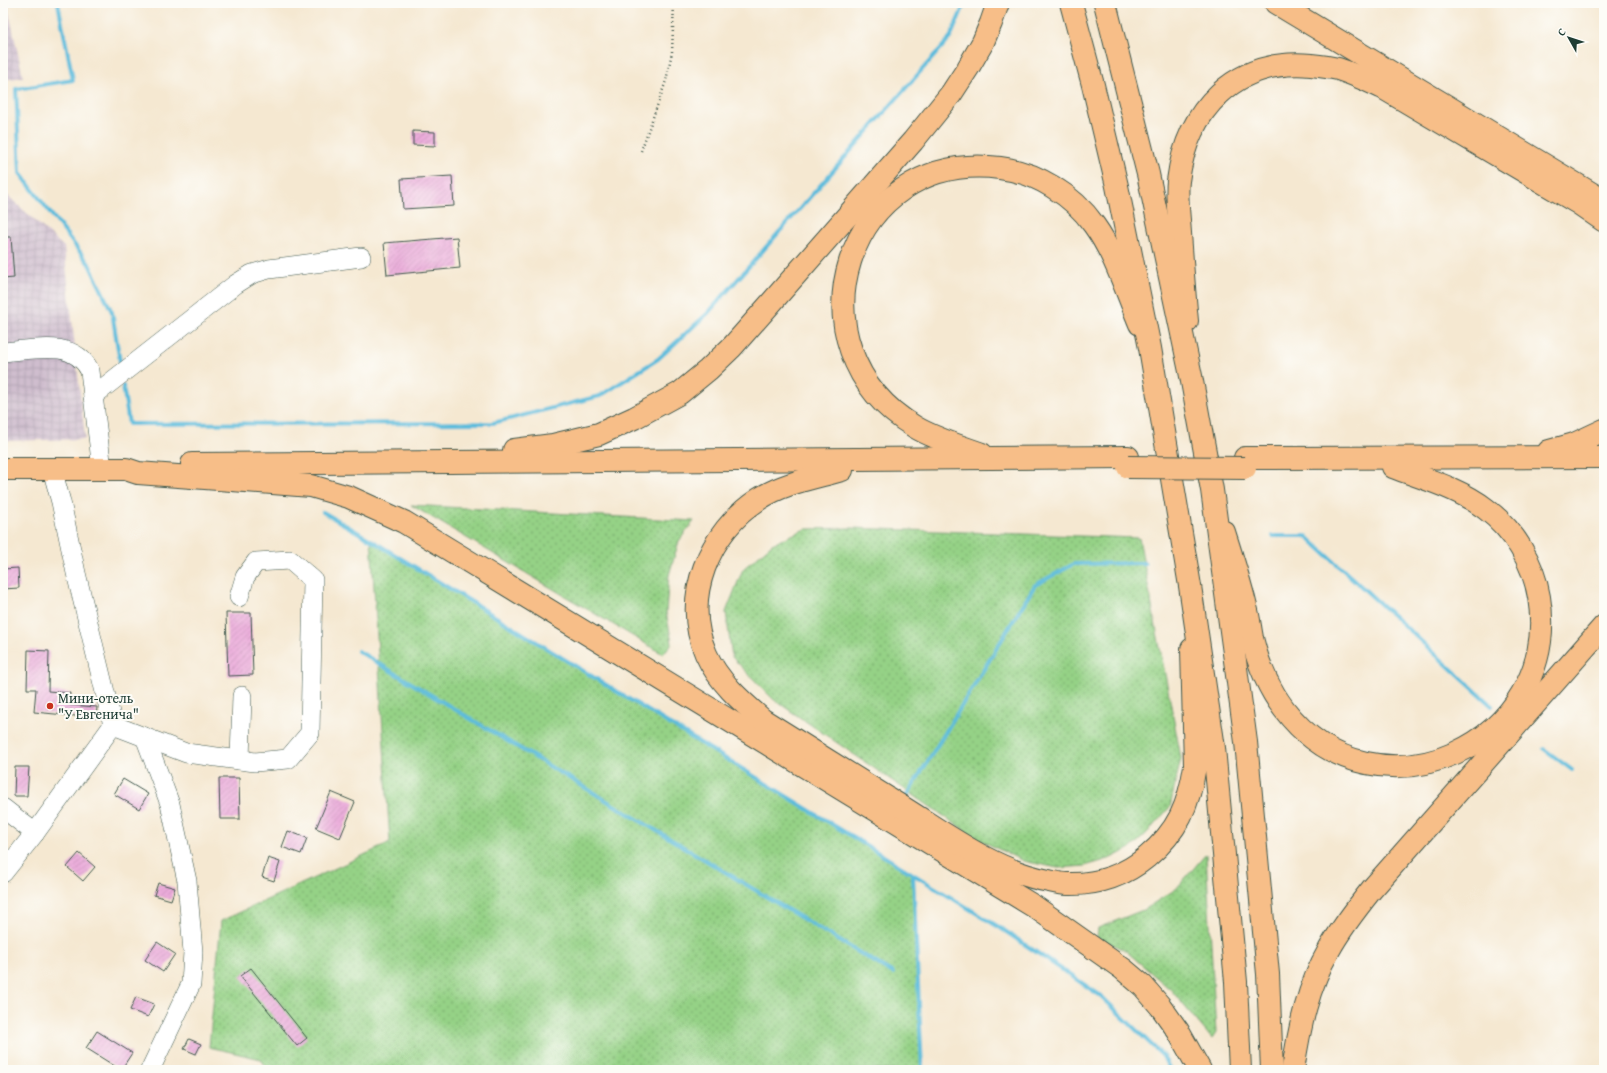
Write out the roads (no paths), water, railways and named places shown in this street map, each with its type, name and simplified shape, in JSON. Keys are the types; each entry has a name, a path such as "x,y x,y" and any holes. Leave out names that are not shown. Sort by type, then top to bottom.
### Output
{"main road":[{"path":"361,462 494,452 553,445 599,434 634,418 680,392 708,370 732,347 913,141 951,94 968,68 992,23 998,3"},
{"path":"1071,3 1093,84 1117,186 1150,348 1190,586 1214,748 1236,982 1240,1070"},
{"path":"1105,3 1148,174 1191,376 1212,490 1247,750 1268,974 1272,1070"},
{"path":"1276,3 1604,201"},
{"path":"1191,376 1178,183 1182,157 1194,126 1204,111 1216,97 1245,76 1276,66 1300,64 1337,69 1361,77 1390,92 1578,203 1604,221"},
{"path":"994,459 916,427 900,416 876,395 865,378 850,348 845,330 843,312 843,292 850,259 859,239 871,219 893,197 919,180 953,168 972,166 1012,169 1043,182 1075,204 1094,224 1110,253 1150,348"},
{"path":"1526,457 1574,444 1604,430"},
{"path":"1245,463 1526,457 1604,457"},
{"path":"132,471 140,464 994,459 1393,467 1604,468"},
{"path":"132,471 842,470 1128,462"},
{"path":"1212,490 1246,608 1252,639 1260,665 1276,698 1284,710 1299,727 1316,741 1344,756 1373,765 1404,767 1426,764 1454,754 1478,742 1494,727 1520,698 1535,662 1541,623 1540,602 1532,569 1517,542 1495,516 1485,507 1452,489 1393,467"},
{"path":"3,469 102,469 311,486 349,497 404,522 820,775 1057,922 1123,969 1143,986 1161,1006 1178,1031 1200,1070"},
{"path":"842,470 780,488 759,499 730,523 711,550 698,589 697,614 706,653 724,682 739,699 763,720 968,848 1009,870 1040,880 1066,884 1109,879 1128,871 1144,860 1161,846 1179,822 1188,801 1195,766 1190,586"},
{"path":"1293,1070 1297,1042 1313,983 1328,951 1347,921 1377,883 1604,626"}],"street":[{"path":"93,396 236,284 252,274 270,269 361,257"},
{"path":"3,352 52,348 65,349 78,356 86,364 90,371 102,469"},
{"path":"3,873 35,833 113,725 52,469"},
{"path":"113,725 186,753 255,762 288,759 310,733 313,580 290,560 256,562 245,577 239,597"},
{"path":"240,760 242,696"},
{"path":"145,737 172,812 187,881 193,952 191,984 150,1070"},
{"path":"3,808 35,833"}],"waterway":[{"path":"58,3 73,80 16,89 20,173 89,264 112,312 120,362"},
{"path":"123,386 129,424 493,423 600,396 658,359 708,313 950,38 965,3"},
{"path":"323,512 371,540 1002,929 1101,996 1163,1056 1170,1070"},
{"path":"1273,536 1306,536 1492,706"},
{"path":"906,797 1035,585 1074,564 1145,563"},
{"path":"358,651 893,973"},
{"path":"1544,749 1572,770"},
{"path":"913,875 922,1070"}],"place":[{"name":"Мини-отель \"У Евгенича\"","path":"50,706"}]}
